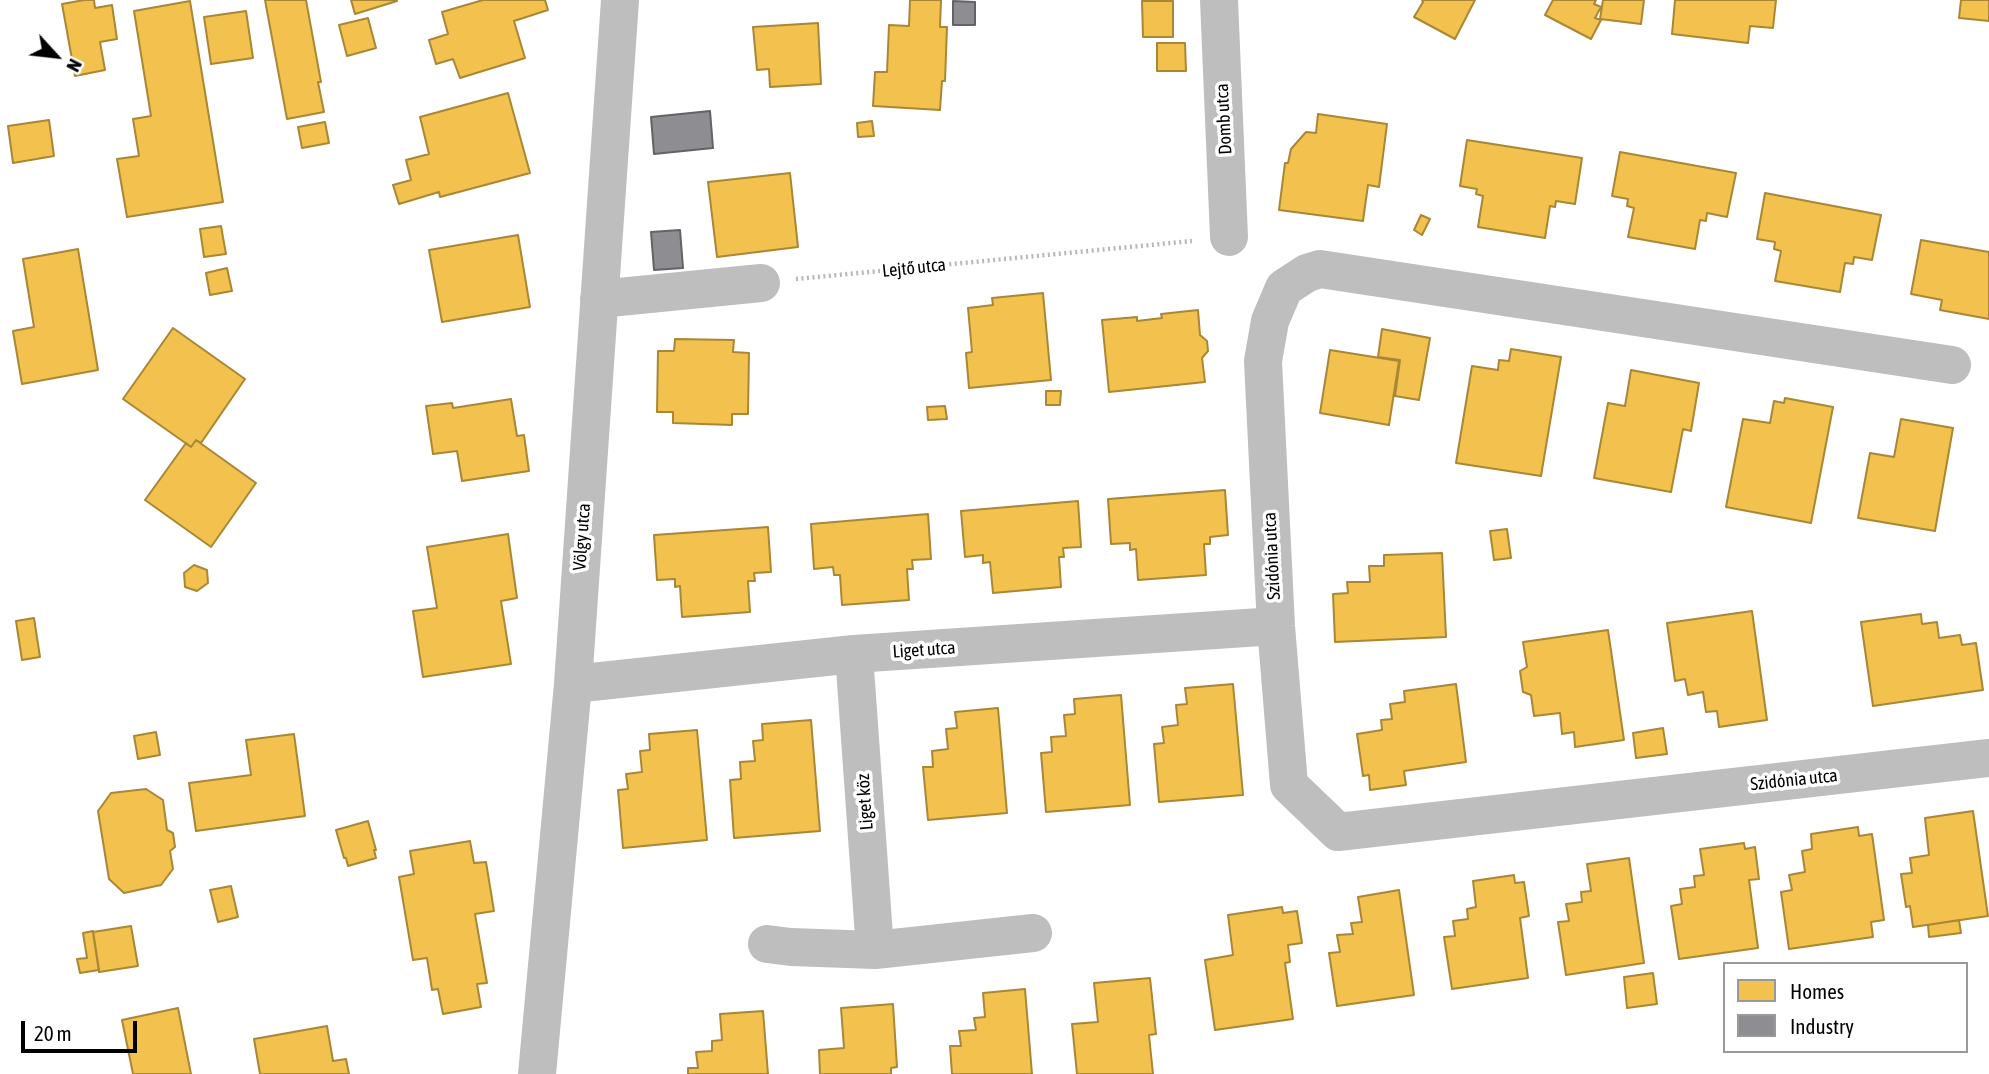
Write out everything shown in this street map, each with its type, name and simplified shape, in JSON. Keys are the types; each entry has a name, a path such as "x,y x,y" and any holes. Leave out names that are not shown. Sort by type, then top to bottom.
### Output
{"street":[{"name":"Völgy utca","path":"537,1074 573,684 620,0"},
{"name":"Domb utca","path":"1219,0 1229,237"},
{"name":"Szidónia utca","path":"1952,365 1320,270 1307,273 1284,288 1270,321 1263,361 1276,626 1289,785 1338,832 1989,758"},
{"path":"599,299 761,283"},
{"name":"Liget utca","path":"573,684 854,654 1276,626"},
{"name":"Liget köz","path":"854,654 875,950"},
{"path":"767,944 875,950 1032,933"}],"path":[{"name":"Lejtő utca","path":"761,283 1229,237"}],"building: Homes":[{"path":"94,0 95,8 112,5 117,39 100,42 105,70 75,76 62,4"},
{"path":"265,0 306,0 324,112 287,119"},
{"path":"351,0 396,0 397,1 355,14"},
{"path":"483,0 545,0 548,10 514,21 525,58 460,78 453,59 436,64 429,40 448,34 442,12"},
{"path":"910,0 941,0 940,27 947,27 945,81 942,81 940,110 873,106 875,72 887,72 889,25 909,26"},
{"path":"1422,0 1475,0 1455,39 1414,17"},
{"path":"1553,0 1596,0 1594,4 1601,7 1595,18 1601,20 1591,39 1545,15"},
{"path":"1603,0 1644,0 1641,24 1600,19"},
{"path":"1675,0 1776,0 1773,28 1750,26 1748,43 1672,34"},
{"path":"1961,0 1989,0 1989,21 1959,18"},
{"path":"190,1 223,202 127,217 117,159 139,156 133,119 151,116 134,11"},
{"path":"1142,1 1173,1 1173,37 1143,37"},
{"path":"246,11 253,58 211,64 204,17"},
{"path":"368,18 376,48 347,56 339,25"},
{"path":"818,23 821,84 770,87 769,69 757,70 753,27"},
{"path":"1157,43 1185,43 1186,71 1157,71"},
{"path":"508,93 530,173 440,197 439,192 399,204 393,185 411,180 406,160 429,154 420,117"},
{"path":"1318,114 1387,124 1379,187 1368,185 1363,221 1279,210 1285,163 1288,163 1291,149 1306,132 1316,133"},
{"path":"49,120 54,156 13,163 8,126"},
{"path":"872,121 874,136 858,137 857,123"},
{"path":"325,122 329,143 302,148 298,127"},
{"path":"1467,140 1582,158 1575,204 1556,201 1555,207 1550,206 1545,238 1478,227 1483,196 1476,194 1477,189 1460,186"},
{"path":"1620,152 1736,173 1727,217 1707,213 1706,221 1700,220 1695,249 1628,237 1634,208 1627,206 1628,199 1612,196"},
{"path":"790,173 798,247 717,257 708,182"},
{"path":"1765,193 1881,215 1872,260 1854,257 1853,264 1845,263 1840,292 1775,281 1781,251 1774,249 1775,242 1757,239"},
{"path":"1421,215 1430,219 1422,235 1414,230"},
{"path":"221,226 226,254 204,257 200,229"},
{"path":"518,235 530,307 442,322 429,250"},
{"path":"1921,240 1989,252 1989,319 1940,310 1942,300 1911,294"},
{"path":"78,249 98,370 22,384 13,331 34,327 23,259"},
{"path":"227,268 232,291 210,295 206,273"},
{"path":"1043,293 1051,380 969,388 966,353 972,352 968,308 993,305 992,298"},
{"path":"1198,310 1200,335 1207,341 1208,351 1202,358 1205,382 1109,392 1102,320 1137,317 1137,321 1162,318 1161,314"},
{"path":"173,328 245,379 201,443 196,440 191,447 123,399"},
{"path":"1382,329 1430,338 1419,400 1395,396 1400,360 1378,357"},
{"path":"675,339 734,340 733,352 749,353 748,414 732,414 732,425 673,423 673,412 657,412 658,351 674,351"},
{"path":"1511,349 1561,357 1541,476 1456,463 1472,366 1498,370 1499,360 1509,361"},
{"path":"1330,350 1399,361 1389,425 1320,413"},
{"path":"1631,370 1699,383 1691,431 1683,429 1671,492 1594,478 1608,403 1625,406"},
{"path":"1046,391 1061,391 1060,405 1046,405"},
{"path":"1785,398 1833,407 1811,523 1726,507 1743,419 1770,423 1774,401 1784,403"},
{"path":"511,399 517,436 524,435 529,471 462,481 457,451 433,454 426,406 452,403 453,408"},
{"path":"945,406 947,419 928,420 927,407"},
{"path":"1901,419 1953,428 1935,531 1858,518 1870,453 1894,457"},
{"path":"196,440 256,483 211,547 145,500 186,443 191,447"},
{"path":"1225,490 1228,535 1210,537 1210,544 1204,544 1206,575 1138,580 1136,549 1130,550 1130,543 1111,544 1108,499"},
{"path":"1078,501 1081,547 1063,548 1064,557 1059,557 1061,587 993,593 990,562 983,563 983,555 965,557 961,511"},
{"path":"928,514 931,559 912,560 913,569 907,569 909,600 842,605 840,575 834,575 833,567 814,569 811,524"},
{"path":"768,527 771,572 754,573 755,581 748,581 750,612 682,617 680,586 675,587 675,579 657,580 654,535"},
{"path":"1507,529 1511,558 1494,560 1490,531"},
{"path":"508,534 517,598 501,601 511,664 423,677 413,611 437,608 427,547"},
{"path":"1442,553 1446,637 1335,642 1333,594 1348,593 1347,582 1370,582 1369,566 1384,566 1384,555"},
{"path":"194,565 207,570 208,583 197,591 185,587 184,573"},
{"path":"1752,611 1767,720 1719,727 1717,711 1706,712 1703,692 1688,695 1685,679 1675,681 1667,623"},
{"path":"1921,614 1922,624 1937,622 1939,638 1960,635 1962,645 1976,643 1983,690 1873,706 1861,622"},
{"path":"34,618 40,657 22,660 16,621"},
{"path":"1608,630 1624,740 1575,747 1574,732 1562,734 1560,713 1534,716 1531,695 1523,692 1520,671 1527,667 1523,642"},
{"path":"1233,684 1243,795 1159,802 1154,744 1164,743 1162,727 1178,725 1176,705 1187,704 1185,688"},
{"path":"1456,684 1466,762 1404,771 1406,785 1370,790 1369,775 1363,776 1357,734 1382,730 1381,720 1392,719 1390,704 1405,702 1404,691"},
{"path":"1121,695 1130,805 1046,812 1041,753 1052,752 1051,737 1066,736 1064,715 1075,714 1074,699"},
{"path":"998,708 1007,813 928,820 923,767 933,767 932,751 948,749 946,729 957,728 955,712"},
{"path":"811,720 820,831 734,838 730,780 741,779 740,762 755,761 753,741 763,740 762,724"},
{"path":"1663,728 1667,754 1636,758 1633,733"},
{"path":"697,730 707,840 623,848 618,790 628,789 626,774 642,772 640,751 650,750 649,734"},
{"path":"156,732 160,755 138,759 134,736"},
{"path":"294,734 305,816 196,831 189,783 251,775 246,740"},
{"path":"146,789 163,800 167,830 173,833 175,847 170,851 173,869 161,885 124,893 109,879 98,811 111,793"},
{"path":"1973,811 1988,916 1913,927 1910,906 1906,907 1901,874 1912,873 1910,858 1929,855 1925,818"},
{"path":"368,821 376,858 348,866 336,830"},
{"path":"1858,827 1859,836 1872,834 1884,920 1871,922 1873,937 1789,949 1781,892 1792,890 1789,875 1805,872 1802,851 1812,849 1811,834"},
{"path":"470,841 474,863 486,862 494,911 475,914 487,983 477,984 481,1007 443,1014 438,989 432,990 427,958 413,960 399,877 414,874 410,851"},
{"path":"1744,843 1745,849 1755,847 1759,879 1749,880 1758,948 1679,959 1671,906 1682,904 1680,889 1695,887 1694,876 1704,875 1700,849"},
{"path":"1629,858 1644,963 1566,975 1558,922 1569,921 1566,904 1582,902 1581,892 1591,891 1587,864"},
{"path":"1514,875 1515,883 1524,882 1529,916 1520,918 1528,978 1452,989 1444,937 1455,936 1453,921 1468,919 1467,909 1476,907 1473,881"},
{"path":"231,886 238,917 218,922 210,890"},
{"path":"1399,890 1414,995 1337,1006 1329,953 1340,952 1337,935 1353,934 1351,923 1362,922 1358,897"},
{"path":"1282,907 1283,913 1297,911 1302,943 1288,945 1290,962 1285,963 1293,1019 1215,1030 1205,960 1233,955 1228,915"},
{"path":"1959,920 1961,933 1929,937 1928,925"},
{"path":"131,926 138,966 99,972 93,932"},
{"path":"93,931 99,970 80,973 77,959 87,958 83,933"},
{"path":"1653,973 1657,1004 1627,1008 1624,977"},
{"path":"1150,978 1156,1034 1149,1035 1153,1074 1077,1074 1072,1024 1098,1022 1094,983"},
{"path":"1025,989 1032,1074 952,1074 950,1046 961,1046 959,1031 976,1030 974,1018 985,1017 983,993"},
{"path":"893,1004 897,1067 891,1068 891,1074 820,1074 819,1050 844,1048 841,1008"},
{"path":"178,1008 191,1074 133,1074 122,1020"},
{"path":"763,1011 768,1074 688,1074 688,1068 698,1068 696,1052 712,1051 712,1041 722,1040 720,1014"},
{"path":"327,1026 333,1061 346,1059 349,1074 260,1074 254,1039"}],"building: Industry":[{"path":"953,1 975,2 975,25 953,25"},
{"path":"710,111 713,148 654,154 651,117"},
{"path":"680,230 683,268 654,270 651,232"}]}
